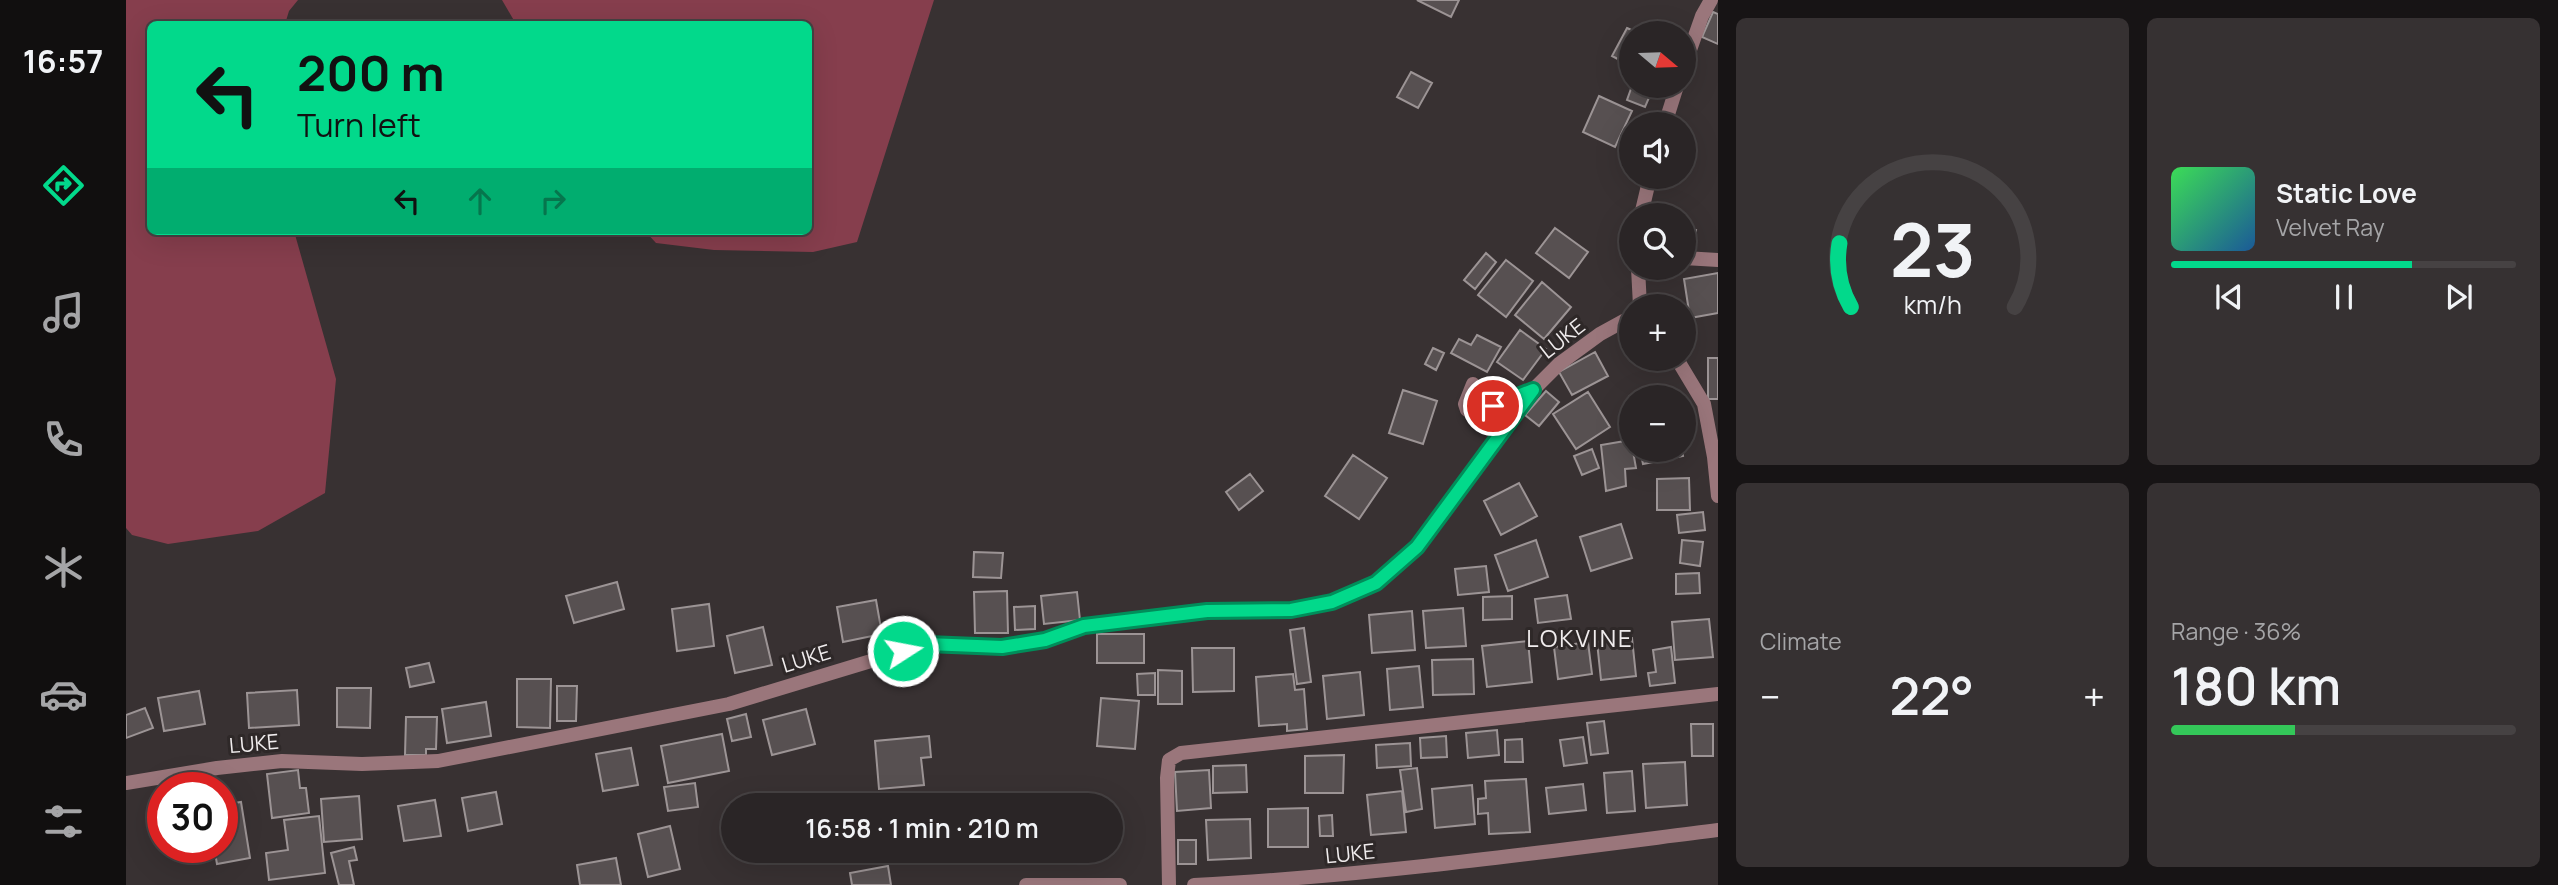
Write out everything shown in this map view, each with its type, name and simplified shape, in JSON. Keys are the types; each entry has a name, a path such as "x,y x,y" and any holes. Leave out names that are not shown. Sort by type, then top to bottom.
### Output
{"street":[{"path":"1696,33 1711,0"},
{"path":"1696,259 1718,260"},
{"name":"LUKE","path":"126,783 217,768 282,761 362,764 438,761 729,704 927,644 1002,647 1045,640 1084,626 1207,611 1291,610 1332,602 1376,583 1417,547 1533,390 1559,364 1619,324"},
{"path":"1684,371 1704,404 1718,496"},
{"path":"1473,384 1465,404 1467,410 1474,414 1533,390"},
{"path":"1169,885 1167,778 1169,760 1181,752 1718,694"},
{"name":"LUKE","path":"1194,885 1300,879 1482,860 1718,830"},
{"path":"1026,885 1120,885"}],"shaded area":[{"path":"126,0 298,0 289,11 286,21 147,21 147,235 295,235 336,379 325,493 258,531 168,544 132,535 126,528"},
{"path":"502,0 934,0 857,242 813,252 714,250 656,243 649,235 812,235 812,21 514,21"}],"building":[{"path":"1417,0 1459,0 1451,17"},
{"path":"1713,12 1718,14 1718,44 1702,37"},
{"path":"1619,43 1619,60 1612,56"},
{"path":"1411,72 1432,83 1418,108 1397,97"},
{"path":"1599,96 1632,111 1619,112 1619,139 1615,147 1583,132"},
{"path":"1628,98 1649,98 1645,107 1627,100"},
{"path":"1555,228 1588,252 1569,278 1536,253"},
{"path":"1486,253 1496,262 1475,289 1464,280"},
{"path":"1506,260 1533,281 1506,317 1478,295"},
{"path":"1718,273 1718,313 1696,317 1696,294 1686,294 1684,280 1696,280 1696,277"},
{"path":"1542,282 1571,307 1544,339 1515,315"},
{"path":"1520,330 1546,349 1523,380 1497,362"},
{"path":"1477,335 1501,347 1487,372 1451,353 1459,339 1471,345"},
{"path":"1433,348 1444,353 1436,370 1425,364"},
{"path":"1595,352 1608,376 1572,395 1559,372"},
{"path":"1708,358 1718,358 1718,399 1708,399"},
{"path":"1403,390 1437,401 1423,444 1389,433"},
{"path":"1546,391 1559,402 1539,426 1525,415"},
{"path":"1588,392 1610,427 1576,449 1553,414"},
{"path":"1619,442 1619,462 1635,462 1636,468 1625,469 1626,486 1606,491 1601,445"},
{"path":"1592,449 1599,468 1582,475 1574,456"},
{"path":"1353,455 1387,478 1359,519 1325,496"},
{"path":"1250,474 1263,491 1239,510 1226,492"},
{"path":"1689,478 1690,510 1657,510 1657,479"},
{"path":"1519,483 1537,516 1501,535 1484,501"},
{"path":"1703,512 1705,530 1679,533 1677,515"},
{"path":"1621,524 1632,558 1591,571 1580,537"},
{"path":"1536,540 1548,577 1508,591 1495,555"},
{"path":"1682,540 1703,542 1700,566 1680,563"},
{"path":"974,552 1003,553 1001,578 973,577"},
{"path":"1486,566 1489,592 1458,595 1455,569"},
{"path":"1699,573 1700,593 1676,594 1676,574"},
{"path":"617,582 624,609 574,623 566,596"},
{"path":"1007,591 1008,633 975,633 974,592"},
{"path":"1077,592 1080,620 1044,624 1041,596"},
{"path":"1567,595 1571,619 1538,623 1535,599"},
{"path":"1512,596 1512,619 1483,620 1483,597"},
{"path":"876,600 882,634 843,642 837,607"},
{"path":"709,604 714,646 677,651 672,609"},
{"path":"1035,606 1035,629 1015,630 1014,607"},
{"path":"1463,608 1466,646 1426,648 1423,611"},
{"path":"1412,611 1415,650 1372,653 1369,615"},
{"path":"1709,619 1713,657 1675,660 1672,622"},
{"path":"763,627 772,665 735,673 727,636"},
{"path":"1304,628 1311,682 1297,684 1290,630"},
{"path":"1097,634 1144,634 1144,663 1097,663"},
{"path":"1632,638 1636,676 1601,680 1597,642"},
{"path":"1528,641 1532,682 1487,687 1482,646"},
{"path":"1588,642 1592,674 1558,679 1554,647"},
{"path":"1671,647 1675,683 1650,686 1648,673 1656,672 1653,650"},
{"path":"1192,648 1234,648 1234,691 1193,692"},
{"path":"1473,659 1474,694 1433,695 1432,660"},
{"path":"429,663 434,682 410,687 406,668"},
{"path":"1419,666 1423,707 1390,710 1387,669"},
{"path":"1158,670 1182,671 1182,704 1158,704"},
{"path":"1360,672 1364,715 1327,719 1323,676"},
{"path":"1155,673 1155,695 1138,695 1137,674"},
{"path":"1293,674 1295,690 1304,689 1307,729 1287,731 1287,724 1259,726 1256,677"},
{"path":"517,679 551,679 550,728 517,727"},
{"path":"557,686 577,686 576,721 557,721"},
{"path":"337,688 371,688 370,728 337,727"},
{"path":"297,690 299,725 249,728 247,693"},
{"path":"199,691 205,724 164,731 158,698"},
{"path":"1101,698 1139,701 1135,749 1097,746"},
{"path":"486,702 491,736 447,743 442,709"},
{"path":"145,708 153,728 126,738 126,715"},
{"path":"806,709 815,744 772,755 763,720"},
{"path":"746,714 751,737 732,741 727,719"},
{"path":"406,717 437,717 436,749 426,749 426,755 405,755"},
{"path":"1604,721 1608,753 1591,755 1587,723"},
{"path":"1691,724 1713,724 1713,756 1692,756"},
{"path":"1497,730 1499,755 1468,758 1466,733"},
{"path":"722,734 729,771 668,783 661,746"},
{"path":"929,736 931,757 921,758 924,785 879,789 875,741"},
{"path":"1446,736 1447,757 1421,758 1420,738"},
{"path":"1583,737 1587,763 1564,766 1560,740"},
{"path":"1522,739 1523,762 1505,762 1505,740"},
{"path":"1410,743 1411,766 1377,768 1376,745"},
{"path":"631,748 638,785 603,791 596,754"},
{"path":"1344,755 1343,793 1305,793 1305,756"},
{"path":"1685,762 1687,805 1646,808 1643,764"},
{"path":"1246,765 1247,792 1213,793 1213,766"},
{"path":"1417,768 1422,809 1406,812 1400,770"},
{"path":"298,770 300,788 306,788 309,813 272,818 267,774"},
{"path":"1209,770 1211,808 1177,811 1175,772"},
{"path":"1632,771 1635,811 1607,813 1604,773"},
{"path":"1526,779 1530,832 1489,834 1488,813 1478,814 1478,799 1486,798 1485,781"},
{"path":"695,783 698,807 668,811 664,787"},
{"path":"1583,784 1586,810 1549,814 1546,788"},
{"path":"1472,785 1475,824 1435,828 1432,789"},
{"path":"1402,791 1406,832 1371,835 1367,795"},
{"path":"496,792 502,824 468,831 462,798"},
{"path":"359,796 362,839 324,842 321,799"},
{"path":"435,800 441,836 404,841 398,806"},
{"path":"238,802 241,802 250,858 238,860"},
{"path":"1308,808 1308,847 1268,847 1268,809"},
{"path":"1332,815 1333,836 1320,836 1319,816"},
{"path":"319,816 325,873 269,880 266,853 288,850 284,820"},
{"path":"1250,819 1251,858 1208,860 1206,820"},
{"path":"670,826 680,869 648,877 638,834"},
{"path":"1178,840 1196,840 1196,864 1178,864"},
{"path":"354,847 357,860 349,861 354,885 339,885 331,853"},
{"path":"616,858 621,885 580,885 577,865"},
{"path":"888,866 891,885 852,885 850,873"}],"district":[{"name":"LOKVINE","path":"1580,637"}],"route":[{"path":"903,651 927,644 1002,647 1045,640 1084,626 1207,611 1291,610 1332,602 1376,583 1417,547 1533,390 1493,406"}]}
